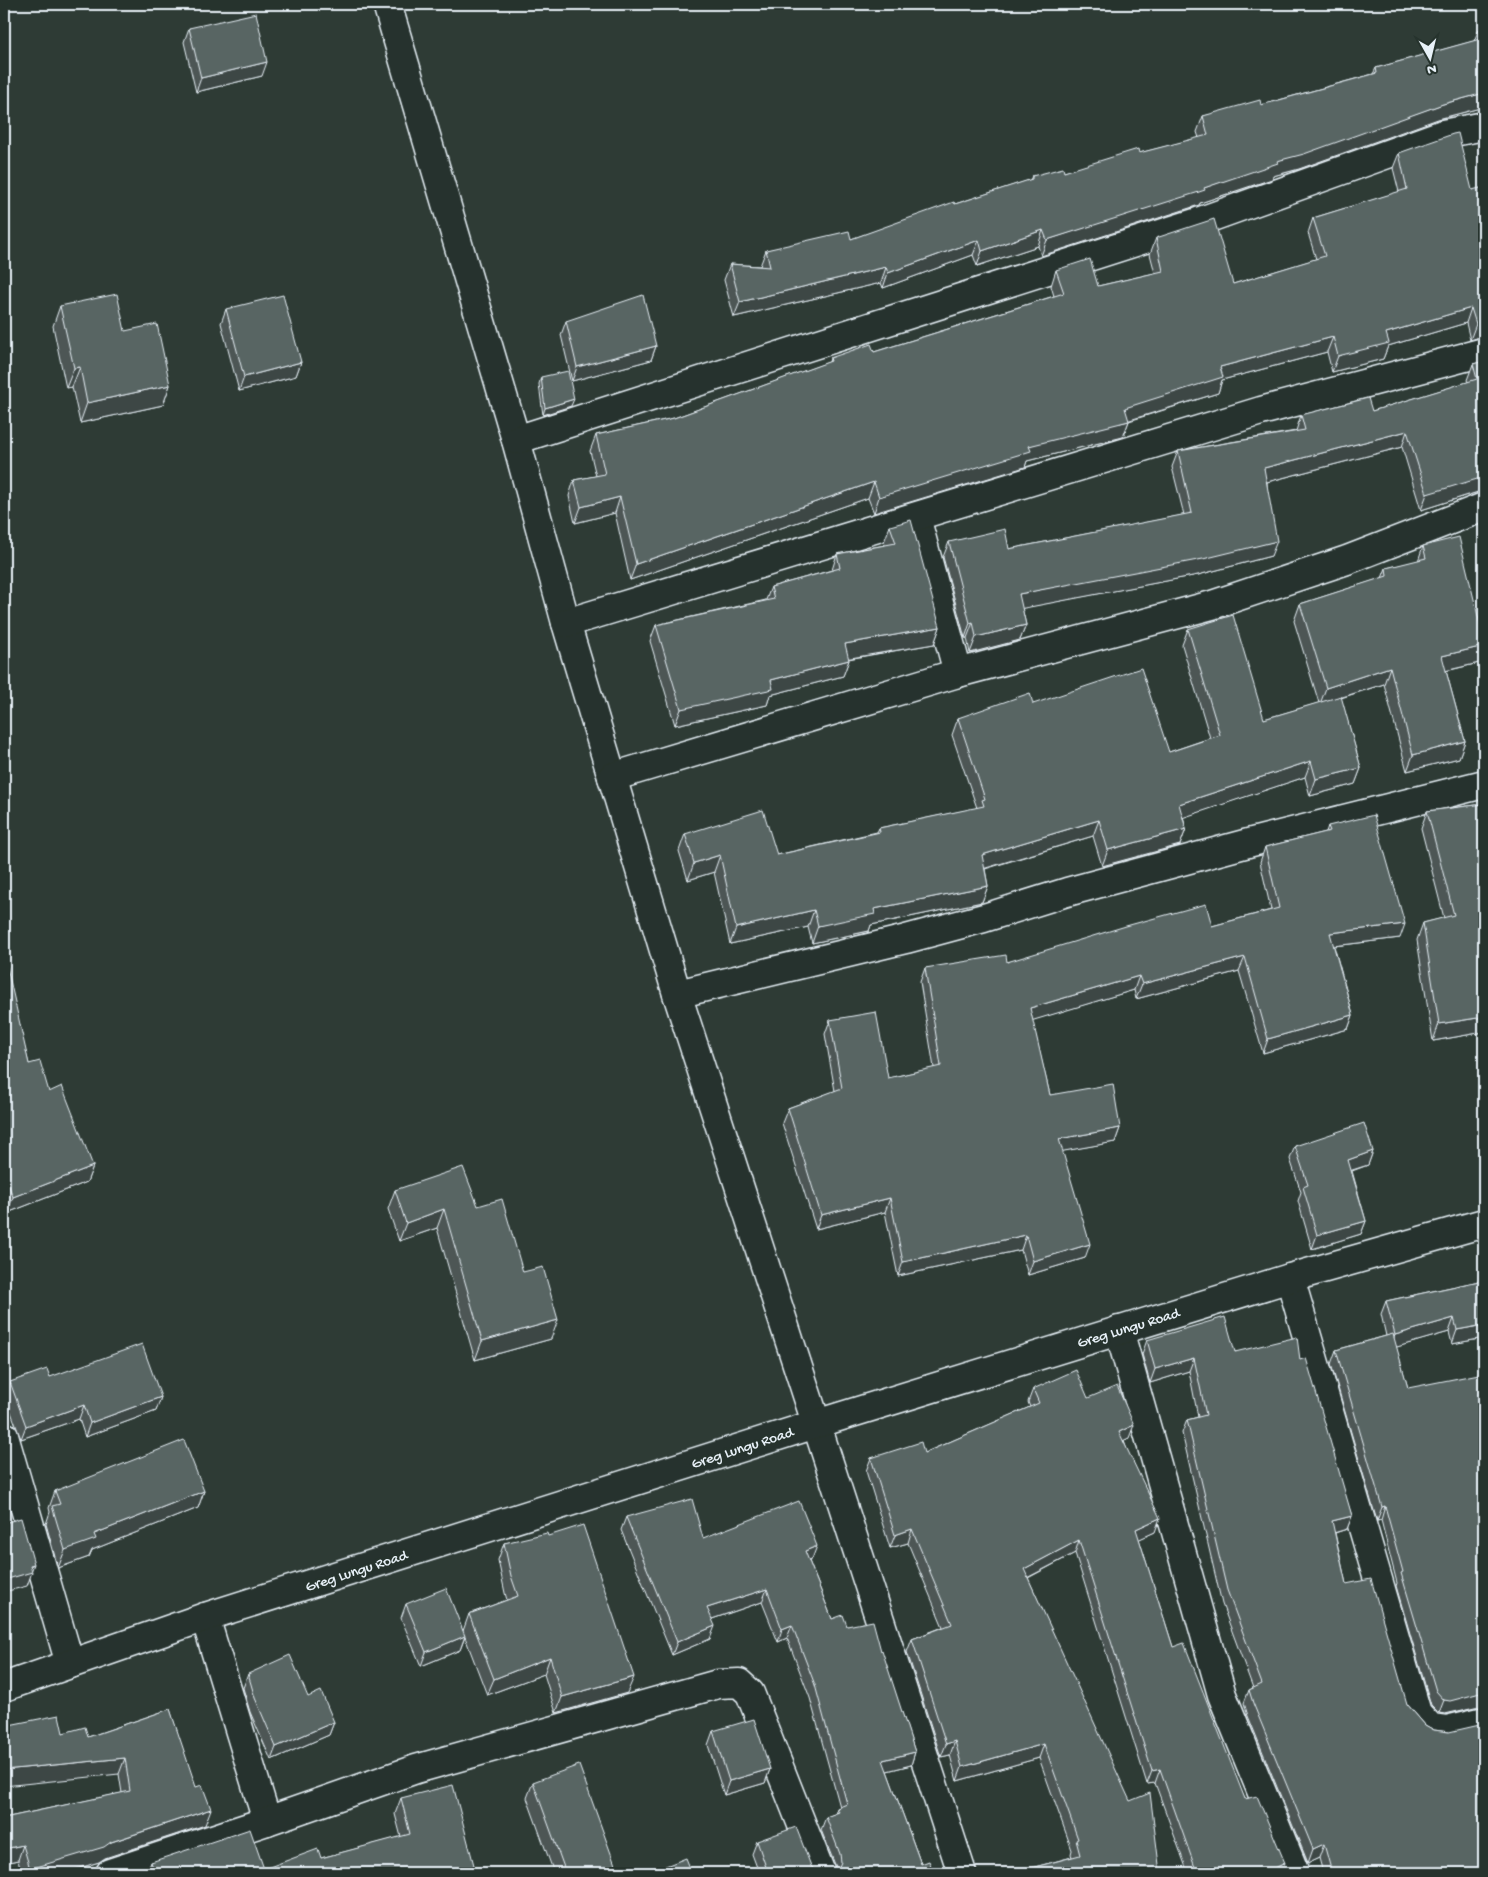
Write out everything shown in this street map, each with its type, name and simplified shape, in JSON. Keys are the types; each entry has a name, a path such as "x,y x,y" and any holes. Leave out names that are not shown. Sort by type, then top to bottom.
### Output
{"street":[{"path":"387,4 516,440 566,623 677,994 962,1873"},
{"path":"516,440 1198,222 1443,134 1484,126"},
{"path":"566,623 1261,411 1484,352"},
{"path":"612,777 958,673 1212,605 1347,560 1484,507"},
{"path":"916,517 958,673"},
{"path":"677,994 932,932 1067,892 1484,784"},
{"name":"Greg Lungu Road","path":"4,1686 205,1618 816,1424 1290,1278 1484,1223"},
{"path":"1290,1278 1417,1713 1431,1728 1446,1730 1484,1721"},
{"path":"1119,1330 1222,1695 1295,1873"},
{"path":"4,1436 70,1664"},
{"path":"205,1618 268,1822"},
{"path":"110,1873 268,1822 416,1769 718,1684 738,1683 750,1692 821,1873"}],"building":[{"path":"256,13 267,62 201,78 189,28"},
{"path":"1484,28 1484,93 1443,104 1304,154 1277,161 1278,163 1204,188 1205,190 1047,240 1043,230 982,251 979,240 888,273 886,267 740,302 730,264 770,267 766,250 849,231 851,239 954,202 955,204 1032,179 1032,176 1063,168 1064,172 1138,149 1139,153 1208,135 1203,116 1260,100 1261,105 1377,73 1376,68 1480,39 1479,29"},
{"path":"1458,133 1472,190 1484,187 1484,322 1476,324 1471,308 1386,333 1389,343 1338,356 1333,337 1220,367 1223,377 1125,408 1129,421 1029,446 1031,451 879,497 874,482 636,564 620,497 581,507 574,480 605,474 596,435 674,418 831,361 830,358 871,344 874,352 1064,293 1056,270 1090,259 1098,286 1163,271 1156,238 1214,219 1233,284 1325,256 1313,218 1407,189 1399,153"},
{"path":"117,294 125,331 157,324 170,385 87,403 80,367 74,368 60,306"},
{"path":"283,295 301,362 244,377 226,309"},
{"path":"643,295 656,346 577,367 566,321"},
{"path":"1484,361 1484,465 1481,466 1484,477 1427,494 1407,431 1264,468 1277,541 1203,559 1019,594 1026,625 976,637 973,622 970,623 949,542 1005,529 1009,549 1192,513 1178,451 1305,430 1301,415 1368,398 1372,411 1477,379 1473,364"},
{"path":"568,371 574,399 545,408 541,377"},
{"path":"911,520 940,627 845,644 849,660 771,680 773,689 681,709 656,625 774,599 771,587 840,568 837,554 896,543 890,526"},
{"path":"1459,537 1484,641 1484,646 1442,656 1465,741 1413,755 1390,667 1326,688 1300,604 1387,576 1386,568 1426,558 1423,546"},
{"path":"1233,615 1264,719 1341,696 1361,768 1316,779 1311,761 1179,804 1186,829 1108,850 1099,820 982,855 988,886 874,909 875,914 818,926 814,910 736,928 720,855 694,863 685,834 763,810 777,855 880,832 879,828 984,806 982,800 985,799 958,718 1030,693 1033,704 1141,668 1169,752 1220,735 1188,629"},
{"path":"1484,804 1484,1017 1439,1024 1423,923 1454,915 1427,811"},
{"path":"1374,815 1405,924 1330,933 1353,1015 1268,1039 1245,957 1142,984 1139,976 1030,1008 1050,1095 1113,1084 1120,1128 1059,1139 1090,1244 1033,1261 1026,1235 903,1262 890,1198 821,1215 788,1108 842,1088 830,1020 876,1012 888,1078 941,1066 925,968 1006,955 1007,962 1206,904 1212,926 1279,908 1265,847 1330,831 1328,826"},
{"path":"4,967 7,967 29,1064 40,1061 49,1092 62,1086 93,1166 13,1197 4,1173"},
{"path":"1364,1123 1373,1151 1348,1160 1366,1221 1317,1235 1303,1187 1308,1185 1295,1146"},
{"path":"463,1167 478,1206 502,1199 523,1272 543,1267 558,1320 482,1341 444,1209 406,1223 395,1190"},
{"path":"1484,1280 1484,1325 1457,1330 1454,1318 1395,1335 1386,1301"},
{"path":"1225,1317 1235,1352 1297,1337 1300,1360 1306,1358 1352,1516 1332,1521 1346,1584 1371,1579 1407,1704 1425,1725 1434,1730 1449,1732 1484,1724 1484,1873 1332,1873 1324,1844 1313,1849 1249,1690 1262,1684 1227,1590 1187,1420 1206,1415 1194,1358 1155,1369 1147,1340"},
{"path":"1393,1334 1408,1388 1484,1373 1484,1692 1450,1701 1444,1700 1436,1691 1401,1573 1403,1572 1385,1506 1382,1507 1336,1350"},
{"path":"142,1344 161,1397 90,1423 84,1405 26,1426 10,1382 47,1369 50,1377"},
{"path":"1076,1370 1088,1398 1117,1386 1134,1425 1119,1432 1160,1518 1136,1529 1173,1647 1184,1643 1245,1799 1257,1796 1285,1863 1265,1873 1197,1873 1160,1769 1152,1771 1079,1540 1024,1569 1130,1801 1150,1793 1160,1873 1016,1873 1080,1855 1076,1840 1078,1839 1044,1744 962,1767 955,1741 946,1744 912,1639 952,1624 912,1529 895,1535 871,1458 921,1442 924,1453 1039,1403 1033,1389"},
{"path":"184,1440 204,1491 94,1534 96,1539 65,1550 52,1506 60,1504 55,1491"},
{"path":"692,1499 703,1538 799,1501 817,1546 805,1551 832,1619 843,1615 847,1626 873,1621 881,1651 915,1752 883,1760 921,1864 929,1861 934,1873 833,1873 838,1869 841,1862 840,1854 826,1817 839,1812 837,1808 847,1804 815,1685 792,1625 782,1629 767,1589 707,1608 715,1626 677,1642 626,1517"},
{"path":"21,1518 34,1564 30,1565 32,1572 4,1580 4,1523"},
{"path":"583,1525 634,1677 562,1697 550,1657 494,1679 469,1614 518,1596 511,1576 504,1543 547,1533 548,1536"},
{"path":"446,1588 465,1636 426,1652 406,1604"},
{"path":"290,1655 308,1697 321,1691 334,1722 276,1747 255,1698 248,1674"},
{"path":"170,1709 196,1787 202,1785 211,1809 111,1842 104,1847 30,1869 23,1845 4,1849 4,1818 130,1791 125,1758 4,1770 4,1726 59,1715 63,1733 85,1727 88,1737"},
{"path":"754,1719 770,1769 729,1781 713,1731"},
{"path":"579,1765 618,1873 566,1873 533,1782"},
{"path":"453,1785 476,1873 155,1873 151,1862 250,1829 264,1869 318,1849 321,1858 410,1834 401,1798"},
{"path":"796,1827 811,1866 819,1873 768,1873 757,1841"},
{"path":"686,1858 692,1873 648,1873"}]}
